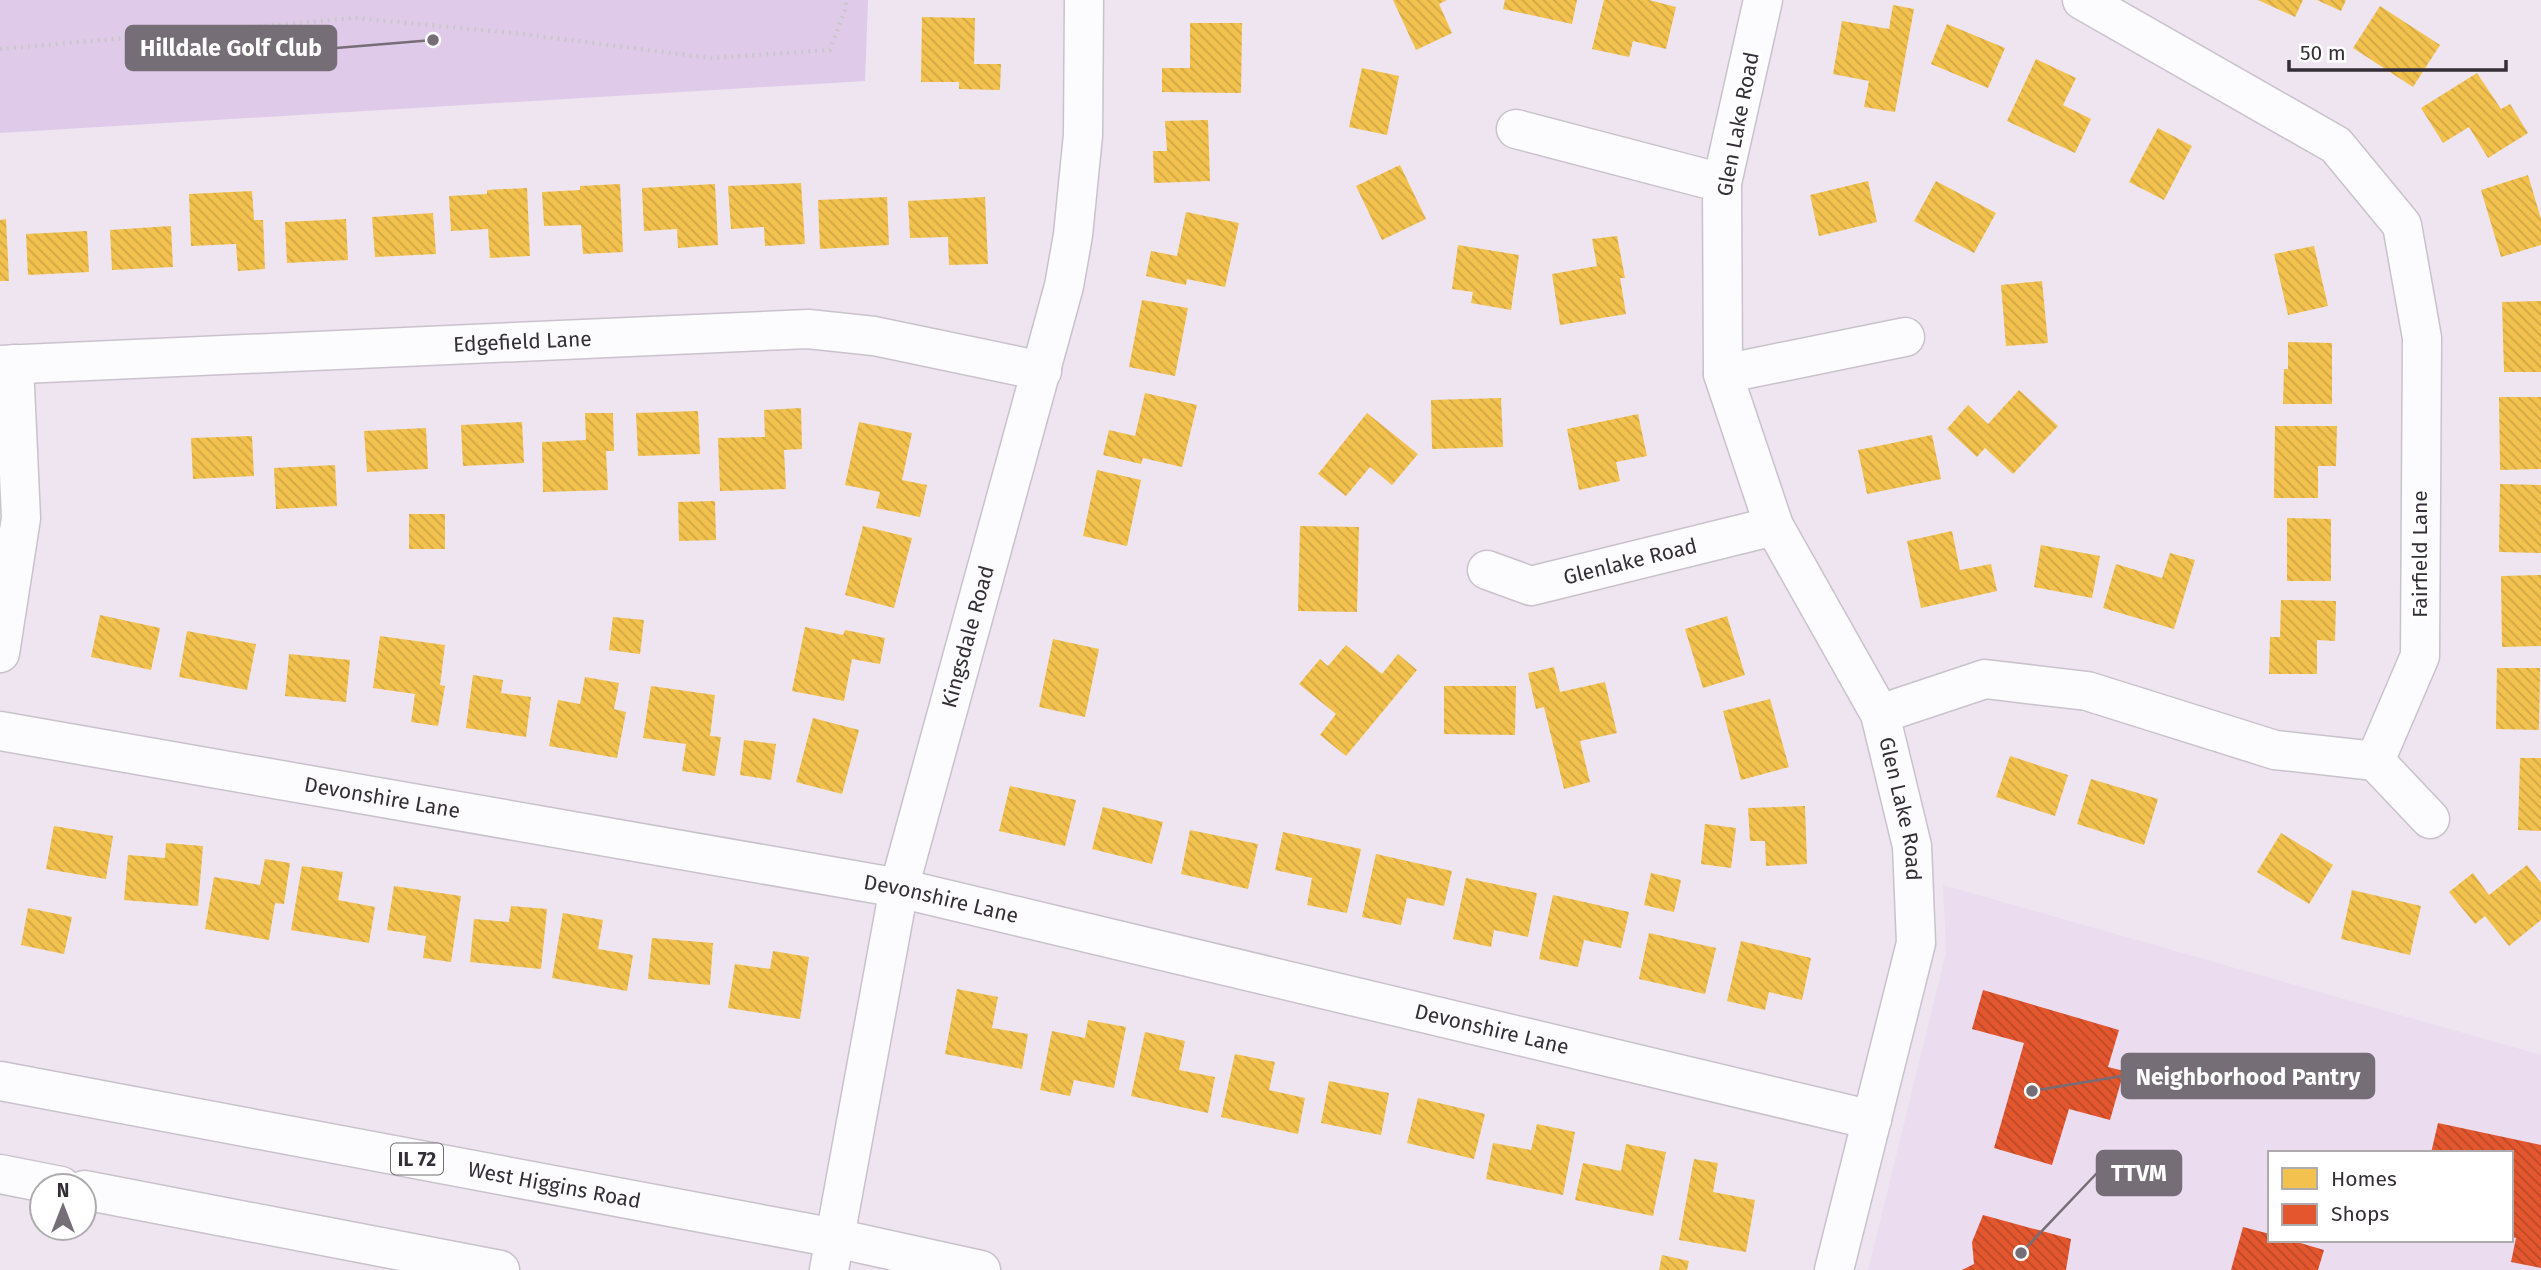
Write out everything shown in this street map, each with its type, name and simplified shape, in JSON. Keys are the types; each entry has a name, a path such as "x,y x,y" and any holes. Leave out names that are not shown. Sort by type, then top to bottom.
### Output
{"street":[{"name":"Kingsdale Road","path":"832,1254 899,888 1063,286 1079,189 1083,135 1084,0"},
{"name":"Glen Lake Road","path":"1763,0 1722,183 1723,374 1774,526 1880,714 1912,845 1916,943 1835,1270"},
{"name":"Fairfield Lane","path":"2082,0 2336,145 2402,225 2422,338 2420,656 2375,761"},
{"path":"1516,129 1722,183"},
{"name":"Edgefield Lane","path":"7,365 808,329 874,336 1042,371"},
{"path":"1723,374 1905,337"},
{"path":"0,653 21,518 7,365"},
{"name":"Glenlake Road","path":"1487,570 1531,586 1774,526"},
{"path":"1880,714 1985,679 2087,691 2275,750 2375,761 2430,820"},
{"name":"Devonshire Lane","path":"0,731 899,888 1872,1120"},
{"name":"West Higgins Road","path":"0,1081 832,1254 981,1270"},
{"path":"0,1174 28,1180"},
{"path":"98,1194 500,1270"}],"path":[{"path":"0,49 355,18 523,34 711,58 830,50 846,7 846,0"}],"shaded area":[{"path":"0,0 868,0 865,81 0,133"},
{"path":"1943,885 2541,1055 2541,1270 1868,1270 1946,953"}],"building: Homes":[{"path":"1393,0 1447,0 1439,4 1452,33 1416,50"},
{"path":"1505,0 1577,0 1572,24 1503,9"},
{"path":"1604,0 1649,0 1676,7 1666,49 1633,41 1629,57 1592,49"},
{"path":"2258,0 2303,0 2295,17"},
{"path":"2317,0 2346,0 2341,11"},
{"path":"1893,5 1914,9 1895,112 1864,107 1869,81 1833,74 1842,21 1889,29"},
{"path":"2380,6 2440,45 2413,87 2353,48"},
{"path":"922,17 975,18 974,64 1001,64 1000,90 959,89 959,82 921,82"},
{"path":"1190,23 1242,23 1241,93 1162,92 1162,68 1190,68"},
{"path":"1947,24 2005,48 1988,88 1931,64"},
{"path":"2036,59 2076,78 2063,105 2091,119 2075,153 2007,121"},
{"path":"1362,68 1399,76 1387,135 1349,127"},
{"path":"2477,73 2501,109 2510,104 2528,133 2488,158 2469,127 2443,143 2421,108"},
{"path":"1208,120 1210,181 1154,183 1153,151 1167,151 1165,121"},
{"path":"2158,128 2192,146 2164,200 2129,182"},
{"path":"1400,165 1426,219 1382,240 1356,186"},
{"path":"2528,175 2541,219 2541,245 2501,257 2481,190"},
{"path":"1868,181 1877,222 1819,236 1810,195"},
{"path":"1936,181 1996,213 1974,253 1914,221"},
{"path":"801,183 805,244 765,246 764,227 731,229 728,186"},
{"path":"620,184 623,252 583,254 581,225 544,226 542,192"},
{"path":"715,184 718,245 678,248 677,229 644,231 642,188"},
{"path":"527,188 530,256 490,258 488,229 451,231 449,196"},
{"path":"252,191 254,220 263,220 265,269 238,271 236,244 191,246 189,194"},
{"path":"887,197 889,245 820,249 818,200"},
{"path":"985,197 988,264 949,265 948,237 910,238 908,201"},
{"path":"1186,212 1239,223 1225,287 1187,279 1186,285 1146,276 1151,251 1177,256"},
{"path":"433,213 436,254 375,257 372,217"},
{"path":"6,219 9,281 0,281 0,220"},
{"path":"346,219 348,260 287,263 285,222"},
{"path":"171,226 173,267 112,270 110,230"},
{"path":"87,231 89,272 28,275 26,234"},
{"path":"1617,236 1625,278 1620,278 1626,314 1560,325 1552,274 1597,266 1592,239"},
{"path":"1458,245 1519,255 1511,310 1471,303 1473,292 1452,289"},
{"path":"2314,246 2328,306 2288,315 2274,254"},
{"path":"2042,281 2048,343 2006,346 2001,285"},
{"path":"1142,300 1188,308 1175,376 1129,367"},
{"path":"2541,301 2541,372 2504,372 2502,302"},
{"path":"2288,342 2332,343 2332,404 2283,404 2284,369 2288,369"},
{"path":"2019,390 2058,426 2013,474 1985,448 1977,457 1947,429 1968,405 1988,424"},
{"path":"1145,393 1197,405 1182,467 1143,458 1141,464 1103,455 1109,430 1135,436"},
{"path":"2499,397 2541,397 2541,469 2500,470"},
{"path":"1501,398 1503,447 1432,449 1431,400"},
{"path":"801,408 802,449 784,450 786,489 720,491 718,438 765,437 764,410"},
{"path":"698,411 700,454 638,456 636,413"},
{"path":"585,413 613,413 614,451 606,451 608,490 543,492 542,442 586,440"},
{"path":"1367,413 1418,454 1392,485 1370,467 1346,496 1318,474"},
{"path":"1638,414 1647,456 1616,462 1620,481 1579,490 1567,429"},
{"path":"522,422 524,463 463,466 461,425"},
{"path":"859,422 912,433 902,480 927,485 920,517 876,508 880,492 845,485"},
{"path":"2275,426 2337,426 2336,466 2318,466 2318,498 2274,498"},
{"path":"426,428 428,469 367,472 364,431"},
{"path":"1932,435 1941,479 1867,494 1858,450"},
{"path":"252,436 254,476 193,479 191,438"},
{"path":"335,465 337,506 276,509 274,468"},
{"path":"1097,470 1141,480 1127,546 1083,536"},
{"path":"2500,484 2541,485 2541,553 2499,552"},
{"path":"715,501 716,540 679,541 678,502"},
{"path":"409,514 445,514 445,549 409,549"},
{"path":"2287,518 2331,519 2331,581 2287,581"},
{"path":"863,526 912,538 894,608 845,595"},
{"path":"1300,526 1359,527 1357,612 1298,611"},
{"path":"1952,531 1960,570 1991,564 1997,591 1921,608 1907,541"},
{"path":"2041,545 2100,556 2092,598 2034,587"},
{"path":"2170,553 2195,560 2174,629 2103,608 2116,564 2162,578"},
{"path":"2541,575 2541,646 2502,647 2501,576"},
{"path":"2281,600 2336,601 2335,641 2317,640 2317,674 2269,674 2270,637 2280,637"},
{"path":"100,615 160,628 151,670 91,657"},
{"path":"1727,616 1745,675 1703,688 1685,629"},
{"path":"613,617 644,620 640,654 609,650"},
{"path":"805,627 843,635 845,630 885,638 880,664 852,659 844,701 792,691"},
{"path":"187,631 256,644 247,690 179,677"},
{"path":"380,636 445,645 440,685 445,686 438,726 411,722 415,694 373,688"},
{"path":"1053,639 1099,649 1085,717 1039,707"},
{"path":"1346,645 1382,674 1398,654 1417,670 1346,756 1320,735 1336,714 1299,684 1320,659 1328,666"},
{"path":"289,654 350,660 346,702 285,696"},
{"path":"1554,667 1560,692 1605,682 1617,733 1580,741 1590,782 1564,789 1544,707 1536,709 1528,673"},
{"path":"2497,668 2540,668 2539,730 2496,729"},
{"path":"473,675 503,680 501,693 531,697 526,737 466,728"},
{"path":"585,677 619,683 614,709 626,712 617,758 549,746 558,700 580,704"},
{"path":"651,686 715,695 710,736 721,737 715,776 682,771 686,744 643,738"},
{"path":"1444,686 1516,686 1515,735 1444,734"},
{"path":"1770,699 1789,767 1741,780 1723,711"},
{"path":"813,718 859,730 842,794 796,782"},
{"path":"744,740 776,744 771,780 740,775"},
{"path":"2010,756 2068,775 2055,816 1996,797"},
{"path":"2520,758 2541,758 2541,831 2518,830"},
{"path":"2091,779 2158,799 2144,845 2077,824"},
{"path":"1010,786 1076,800 1065,846 999,831"},
{"path":"1805,806 1807,864 1766,866 1765,841 1750,841 1748,808"},
{"path":"1103,807 1163,822 1152,864 1092,849"},
{"path":"1705,824 1736,828 1731,868 1701,864"},
{"path":"54,826 113,836 106,879 46,869"},
{"path":"1190,830 1258,844 1248,889 1181,874"},
{"path":"1283,832 1361,849 1347,913 1307,905 1312,878 1275,870"},
{"path":"2281,833 2333,865 2309,904 2257,872"},
{"path":"166,843 203,846 198,906 124,900 128,855 165,858"},
{"path":"1376,854 1452,871 1444,906 1407,898 1401,925 1362,917"},
{"path":"265,859 290,863 284,904 275,903 269,940 205,929 214,877 260,885"},
{"path":"2527,865 2541,883 2541,920 2509,946 2485,916 2475,924 2449,892 2473,873 2489,895"},
{"path":"302,866 343,872 338,900 375,907 369,943 291,930"},
{"path":"1651,873 1681,880 1674,912 1644,905"},
{"path":"1466,878 1537,893 1528,937 1494,930 1491,947 1453,939"},
{"path":"394,886 461,896 451,962 423,958 426,936 387,930"},
{"path":"2352,890 2421,906 2410,955 2341,939"},
{"path":"1553,895 1629,912 1621,948 1584,940 1578,967 1539,959"},
{"path":"511,906 547,909 541,969 470,962 474,919 509,922"},
{"path":"28,908 72,917 64,954 21,945"},
{"path":"563,913 603,920 598,949 633,955 627,991 552,978"},
{"path":"1649,933 1716,948 1705,994 1639,979"},
{"path":"652,938 713,943 710,985 648,979"},
{"path":"1741,941 1811,958 1802,1000 1769,992 1765,1010 1727,1001"},
{"path":"773,951 809,957 800,1019 728,1008 735,964 770,969"},
{"path":"957,989 998,997 992,1028 1028,1034 1022,1069 945,1054"},
{"path":"1088,1020 1126,1027 1114,1088 1074,1080 1070,1096 1040,1090 1052,1031 1085,1038"},
{"path":"1145,1032 1185,1041 1179,1070 1215,1077 1208,1113 1131,1096"},
{"path":"1235,1054 1275,1062 1269,1090 1305,1098 1298,1134 1221,1117"},
{"path":"1329,1081 1389,1093 1381,1135 1321,1123"},
{"path":"1418,1098 1485,1114 1474,1159 1407,1143"},
{"path":"1537,1124 1575,1132 1563,1195 1486,1179 1493,1143 1531,1150"},
{"path":"1626,1144 1666,1152 1653,1216 1575,1200 1583,1163 1621,1171"},
{"path":"1694,1159 1718,1163 1713,1192 1755,1200 1746,1252 1679,1240"},
{"path":"1662,1255 1689,1261 1687,1270 1659,1270"}],"building: Shops":[{"path":"1983,990 2119,1030 2108,1067 2124,1071 2110,1120 2069,1109 2052,1165 1994,1148 2024,1043 1972,1029"},
{"path":"2438,1123 2541,1145 2541,1268 2511,1262 2516,1238 2513,1237 2513,1151 2431,1151"},
{"path":"1983,1215 2071,1239 2066,1270 1962,1270 1974,1264 1972,1242"},
{"path":"2243,1227 2268,1233 2268,1242 2297,1242 2324,1250 2318,1270 2231,1270"}],"place":[{"name":"Hilldale Golf Club","path":"433,40"},
{"name":"Neighborhood Pantry","path":"2032,1091"},
{"name":"TTVM","path":"2021,1253"}]}
